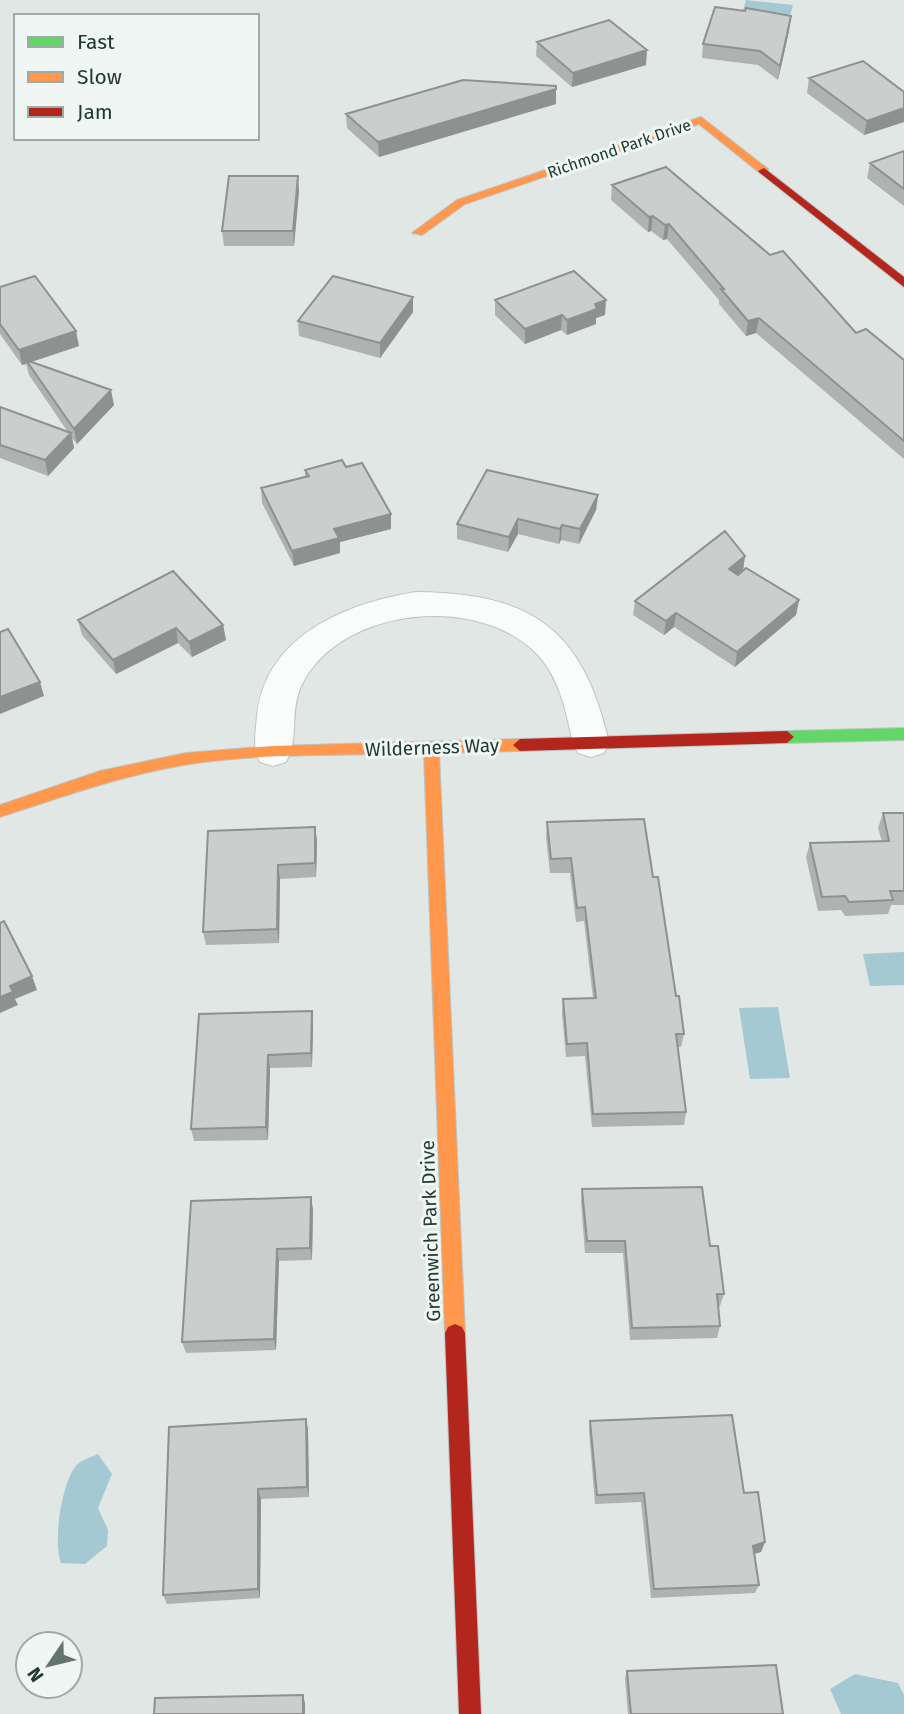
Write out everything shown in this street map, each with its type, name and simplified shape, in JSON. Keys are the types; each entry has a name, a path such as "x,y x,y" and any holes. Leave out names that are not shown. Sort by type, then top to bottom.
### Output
{"street":[{"name":"Richmond Park Drive","path":"418,233 461,202 701,120 904,283"},
{"path":"273,752 277,699 282,684 297,661 317,642 342,625 371,613 401,606 434,604 466,606 497,615 525,628 549,644 567,667 580,694 591,743"},
{"name":"Wilderness Way","path":"0,811 69,785 134,768 199,757 273,752 904,734"},
{"name":"Greenwich Park Drive","path":"432,747 470,1714"}],"water":[{"path":"746,0 793,5 790,16 743,10"},
{"path":"904,952 904,985 870,986 863,954"},
{"path":"778,1007 790,1078 750,1079 739,1008"},
{"path":"98,1454 112,1474 98,1508 108,1530 107,1546 85,1564 61,1563 58,1528 66,1487 77,1465"},
{"path":"855,1674 898,1683 904,1695 904,1714 841,1714 830,1689"}],"building":[{"path":"715,7 745,11 746,8 791,16 780,66 760,51 703,44"},
{"path":"609,20 647,50 573,73 537,42"},
{"path":"863,61 904,92 904,108 867,121 809,78"},
{"path":"463,80 556,86 556,89 378,142 346,114"},
{"path":"904,151 904,189 870,163"},
{"path":"666,167 770,255 783,251 856,333 866,329 904,360 904,441 759,318 748,321 669,224 665,225 653,216 649,217 612,185"},
{"path":"229,176 298,176 293,231 222,231"},
{"path":"574,271 606,300 595,304 597,309 567,320 562,315 525,329 495,300"},
{"path":"35,276 76,331 19,350 0,324 0,287"},
{"path":"333,276 413,297 380,343 298,321"},
{"path":"26,360 111,390 74,429"},
{"path":"0,407 71,433 45,460 0,445"},
{"path":"342,460 346,467 362,463 391,514 334,529 339,538 292,551 261,488 309,476 305,470"},
{"path":"487,470 598,495 580,529 562,525 560,529 518,519 509,537 457,524"},
{"path":"725,531 745,556 729,569 738,575 746,568 799,600 737,652 676,613 666,621 635,601"},
{"path":"173,571 223,625 189,642 176,628 113,660 78,620"},
{"path":"8,629 40,682 0,697 0,632"},
{"path":"883,813 904,813 904,891 890,891 893,900 849,902 845,896 822,897 810,843 889,841"},
{"path":"644,819 653,877 658,877 676,996 679,996 684,1034 676,1034 686,1112 593,1114 587,1043 567,1044 563,999 596,998 585,907 577,908 571,858 551,859 547,822"},
{"path":"315,827 315,863 278,865 277,929 203,932 208,831"},
{"path":"4,921 32,976 10,986 13,992 0,997 0,923"},
{"path":"312,1011 311,1053 268,1055 266,1127 191,1129 199,1014"},
{"path":"702,1187 710,1246 718,1246 724,1294 717,1294 720,1326 632,1328 625,1241 587,1241 582,1189"},
{"path":"311,1197 310,1248 277,1249 274,1339 182,1342 191,1201"},
{"path":"732,1415 744,1493 758,1492 765,1542 753,1546 759,1585 654,1589 644,1493 597,1495 590,1421"},
{"path":"306,1419 307,1487 258,1489 258,1589 163,1595 169,1427"},
{"path":"776,1665 783,1714 631,1714 627,1671"},
{"path":"303,1695 303,1714 154,1714 155,1698"}],"traffic: fast":[{"path":"787,737 904,734"}],"traffic: slow":[{"path":"418,233 461,202 701,120 764,171"},
{"path":"0,811 100,777 186,759 273,752 520,745"},
{"path":"431,747 455,1333"}],"traffic: jam":[{"path":"764,171 904,283"},
{"path":"520,745 787,737"},
{"path":"455,1333 470,1714"}]}
